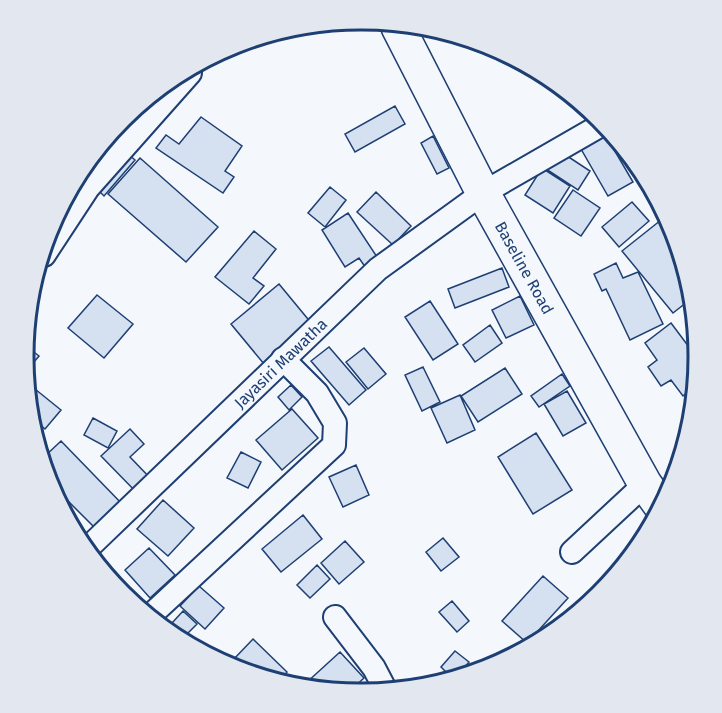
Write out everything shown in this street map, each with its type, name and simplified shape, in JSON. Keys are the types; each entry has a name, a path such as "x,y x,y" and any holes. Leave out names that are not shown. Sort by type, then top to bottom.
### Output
{"main road":[{"name":"Baseline Road","path":"401,33 483,193 652,494"}],"street":[{"path":"66,217 80,192 177,87"},
{"name":"Jayasiri Mawatha","path":"93,543 378,270 483,193 595,129"},
{"path":"156,611 334,445 335,423 317,393 283,359"},
{"path":"572,552 652,494"},
{"path":"335,617 374,668 381,682"}],"building":[{"path":"395,106 405,124 355,152 345,134"},
{"path":"201,117 242,146 225,171 234,177 223,193 156,148 166,135 179,144"},
{"path":"433,136 449,168 437,174 421,143"},
{"path":"602,136 617,154 633,182 608,196 581,149"},
{"path":"558,150 590,171 578,190 546,169"},
{"path":"128,154 135,160 104,196 97,189"},
{"path":"140,158 218,227 186,262 108,194"},
{"path":"542,168 570,186 553,213 525,195"},
{"path":"330,187 346,200 325,227 308,213"},
{"path":"573,190 600,208 581,236 554,218"},
{"path":"376,192 411,226 393,245 357,212"},
{"path":"632,202 649,221 619,247 602,227"},
{"path":"348,213 381,263 368,271 359,258 345,267 322,230"},
{"path":"658,222 676,272 683,305 673,313 622,251"},
{"path":"254,231 276,249 253,278 264,286 249,304 215,277"},
{"path":"616,263 623,278 638,272 663,324 630,340 606,289 602,291 594,274"},
{"path":"502,268 509,287 455,308 448,289"},
{"path":"279,284 312,324 264,364 231,324"},
{"path":"97,295 133,324 104,358 68,328"},
{"path":"520,296 534,325 506,338 492,310"},
{"path":"430,301 458,344 433,360 405,317"},
{"path":"671,323 687,345 687,378 685,394 683,396 671,380 661,386 648,367 657,360 645,343"},
{"path":"490,325 502,343 475,362 463,345"},
{"path":"329,347 366,390 349,405 311,361"},
{"path":"364,348 386,374 368,389 346,362"},
{"path":"34,352 39,356 34,362"},
{"path":"423,367 440,402 422,411 405,375"},
{"path":"505,368 522,394 478,422 461,396"},
{"path":"562,374 570,386 539,407 531,396"},
{"path":"291,385 302,397 289,410 278,397"},
{"path":"36,390 61,410 45,429 41,420"},
{"path":"567,391 586,423 563,436 544,404"},
{"path":"460,395 475,430 447,443 431,408"},
{"path":"292,409 318,438 282,470 256,440"},
{"path":"93,418 117,431 108,448 84,435"},
{"path":"130,429 144,444 130,457 154,482 140,496 101,456"},
{"path":"536,433 572,490 533,514 498,457"},
{"path":"61,441 124,506 98,531 68,501 49,452"},
{"path":"241,452 261,462 248,488 227,478"},
{"path":"356,465 369,495 343,507 329,477"},
{"path":"163,500 194,528 168,556 137,529"},
{"path":"303,515 322,539 281,572 262,549"},
{"path":"443,538 459,557 441,571 426,552"},
{"path":"345,541 364,562 339,584 321,563"},
{"path":"149,548 175,575 150,598 125,570"},
{"path":"317,565 330,579 310,598 297,585"},
{"path":"543,576 568,598 539,630 523,640 502,621"},
{"path":"199,586 224,608 205,629 180,606"},
{"path":"452,601 469,621 457,632 439,612"},
{"path":"183,611 197,624 188,633 172,623"},
{"path":"253,639 287,672 285,674 276,672 235,658"},
{"path":"455,651 469,662 466,666 446,672 441,667"},
{"path":"340,652 364,678 359,683 310,679"}]}
